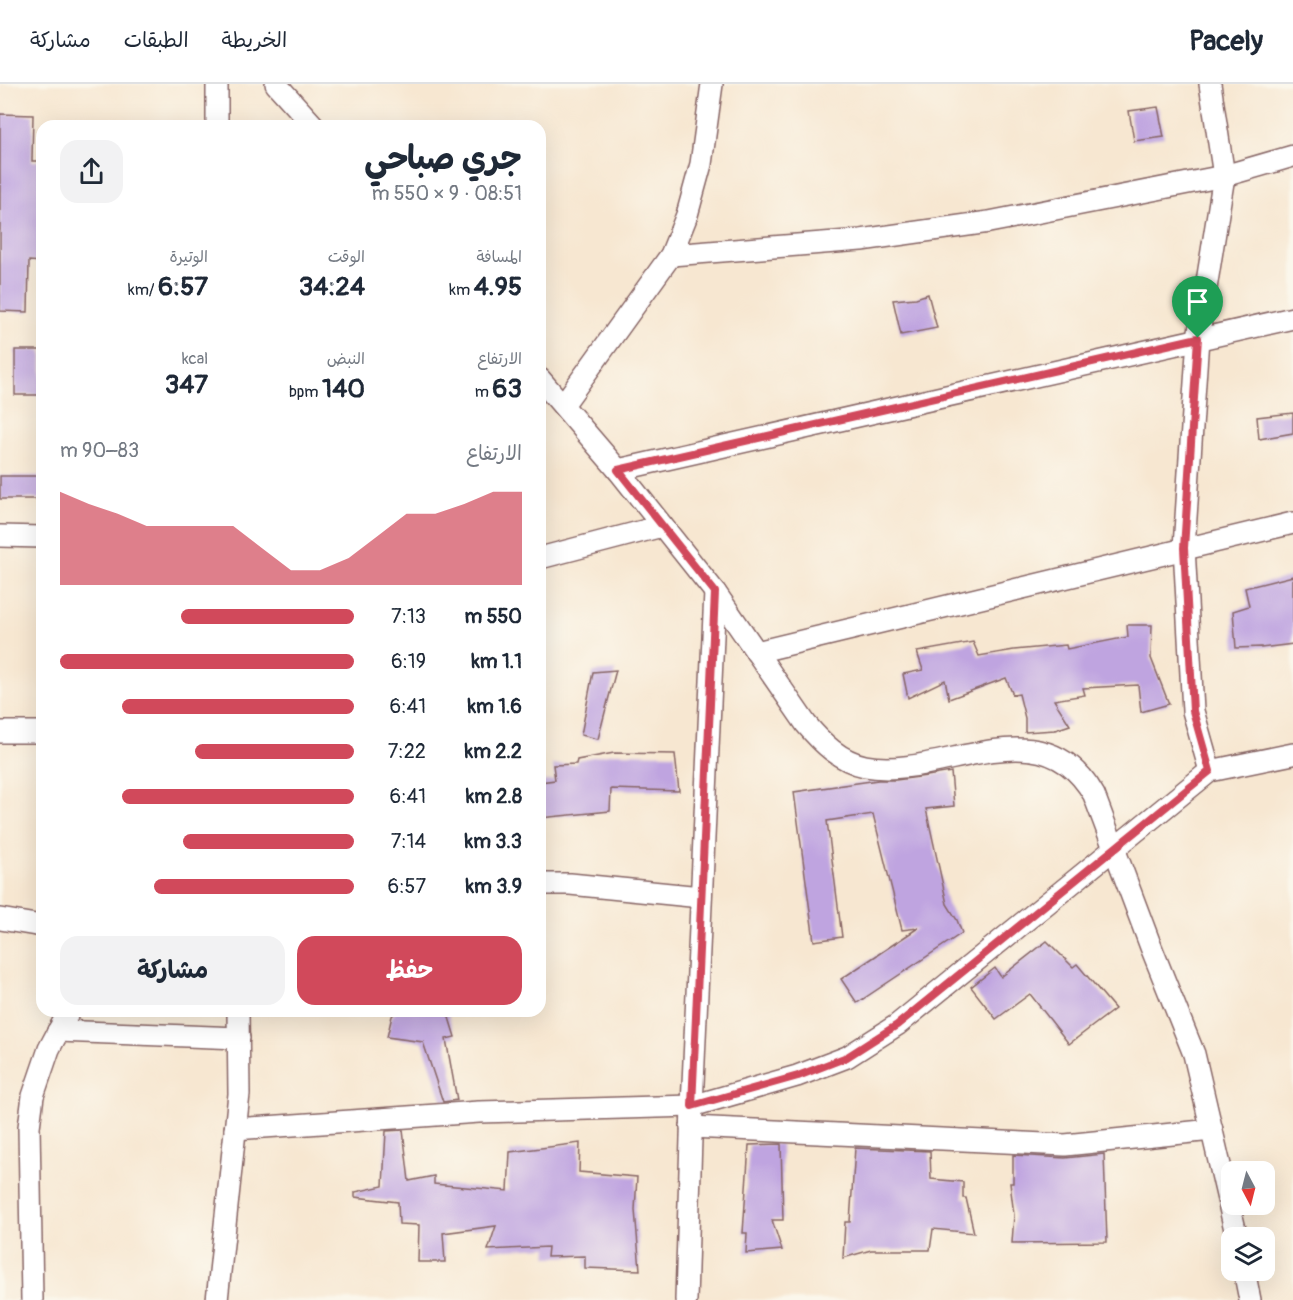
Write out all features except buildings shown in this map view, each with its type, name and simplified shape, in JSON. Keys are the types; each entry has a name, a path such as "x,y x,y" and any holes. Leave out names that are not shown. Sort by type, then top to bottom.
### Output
{"street":[{"path":"217,84 217,120"},
{"path":"276,84 309,120"},
{"path":"563,405 671,255 687,214 701,164 712,84"},
{"path":"1210,84 1224,176 1198,338 1184,548 1193,711 1210,771"},
{"path":"671,255 861,240 989,222 1224,176 1293,156"},
{"path":"618,470 1293,318"},
{"path":"546,386 618,470 715,592 806,724 822,742 841,756 863,765 886,769 1005,748 1024,748 1059,759 1075,770 1088,784 1194,1054 1234,1227"},
{"path":"756,652 1293,523"},
{"path":"546,556 662,526"},
{"path":"0,536 36,537"},
{"path":"686,1300 691,1127 715,592"},
{"path":"0,732 36,732"},
{"path":"235,1129 479,1112 692,1106 798,1076 847,1057 897,1025 1210,771 1293,754"},
{"path":"546,884 570,884 701,897"},
{"path":"0,919 36,925"},
{"path":"32,1300 29,1127 33,1096 49,1049 66,1017"},
{"path":"217,1300 239,1094 238,1017"},
{"path":"58,1032 239,1038"},
{"path":"691,1127 1065,1145 1212,1130"},
{"path":"1246,1281 1250,1300"}],"route":[{"path":"1198,338 1184,548 1193,711 1210,771 897,1025 847,1057 798,1076 692,1106 715,592 618,470 1198,338"}]}
